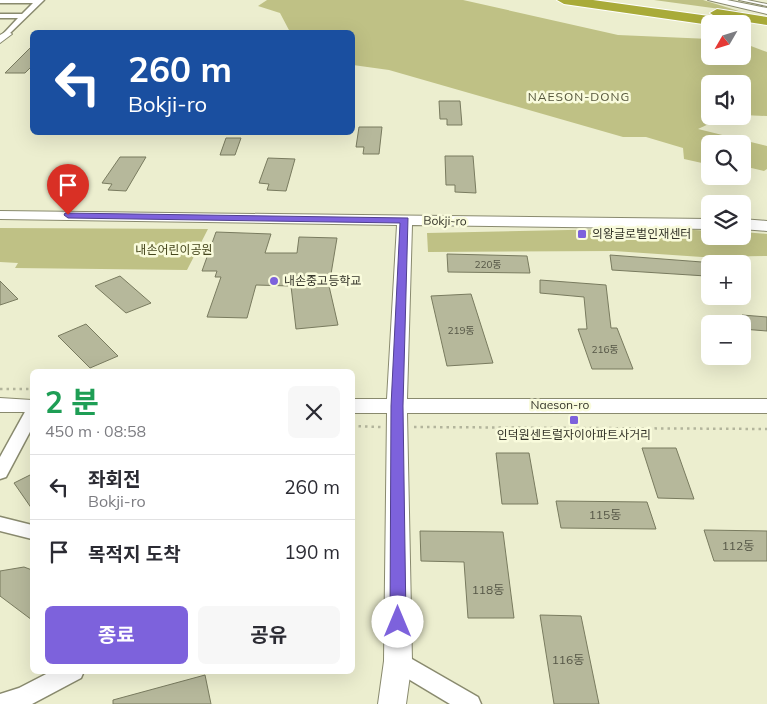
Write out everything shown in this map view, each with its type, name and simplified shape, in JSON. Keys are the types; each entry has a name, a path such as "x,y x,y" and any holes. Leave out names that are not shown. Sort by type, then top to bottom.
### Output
{"highway":[{"path":"564,0 701,19"},
{"path":"617,0 767,21"},
{"path":"751,26 767,29"}],"street":[{"path":"0,1 40,0"},
{"path":"2,36 40,0"},
{"path":"713,0 767,11"},
{"path":"0,16 25,16"},
{"name":"Bokji-ro","path":"0,215 701,224"},
{"path":"392,704 398,661 397,417 405,220"},
{"path":"751,225 767,226"},
{"name":"Naeson-ro","path":"355,407 397,417 738,404 767,406"},
{"path":"0,405 30,406"},
{"path":"0,473 30,418"},
{"path":"0,524 30,532"},
{"path":"398,661 470,704"},
{"path":"2,704 24,697 66,674"}],"lane":[{"path":"741,0 767,5"}],"path":[{"path":"0,389 30,389"},
{"path":"355,425 397,417 767,429"}],"green space":[{"path":"267,0 463,0 618,35 701,39 701,65 751,65 751,46 767,52 767,116 751,115 751,75 701,75 701,125 707,125 698,129 722,135 701,135 701,163 684,159 683,148 646,137 623,137 389,70 355,65 355,30 289,30 280,13 258,6"},
{"path":"654,0 703,0 742,12"},
{"path":"751,142 767,146 767,169 764,171 751,168"},
{"name":"내손어린이공원","path":"0,228 208,229 187,270 15,268 18,263 0,262"},
{"path":"664,228 701,230 701,245 751,245 751,233 767,234 767,256 701,255 701,257 614,251 428,252 427,233"}],"building":[{"path":"30,48 30,68 25,73 5,73"},
{"path":"439,101 460,101 462,125 447,125 447,119 440,119"},
{"path":"359,127 382,127 379,154 363,154 364,147 356,147"},
{"path":"226,138 241,138 235,155 220,155"},
{"path":"445,156 473,156 476,193 455,192 455,185 446,185"},
{"path":"120,157 146,157 126,191 108,190 112,184 102,183"},
{"path":"268,158 295,159 286,191 267,190 269,184 259,183"},
{"name":"내손중고등학교","path":"216,232 271,234 265,253 297,253 299,237 337,238 329,286 338,325 296,329 291,286 256,285 247,318 207,317 221,277 215,277 217,271 202,271"},
{"path":"447,254 527,256 530,273 448,272"},
{"path":"610,255 701,262 701,276 612,270"},
{"path":"120,276 151,303 126,313 95,286"},
{"path":"540,280 606,285 611,328 617,328 633,369 592,369 578,329 587,329 584,297 540,293"},
{"path":"0,281 18,299 0,305"},
{"path":"471,294 493,363 447,366 431,296"},
{"path":"751,316 767,317 767,331 751,330"},
{"path":"86,324 118,356 90,368 58,336"},
{"path":"642,448 676,448 694,499 658,498"},
{"path":"496,453 529,453 538,504 502,504"},
{"path":"30,475 30,506 14,483"},
{"path":"556,501 647,502 656,529 561,528"},
{"path":"704,530 767,531 767,561 714,561"},
{"path":"420,531 503,532 514,618 468,618 464,562 421,561"},
{"path":"24,567 30,569 30,618 0,596 0,571"},
{"path":"540,615 581,616 599,704 554,704"},
{"path":"205,675 211,704 113,704 113,700"}],"place":[{"name":"의왕글로벌인재센터","path":"582,234"},
{"name":"내손중고등학교","path":"274,281"},
{"name":"인덕원센트럴자이아파트사거리","path":"574,420"}],"district":[{"name":"NAESON-DONG","path":"579,97"}],"route":[{"path":"68,215 405,220 397,406 398,622"}]}
